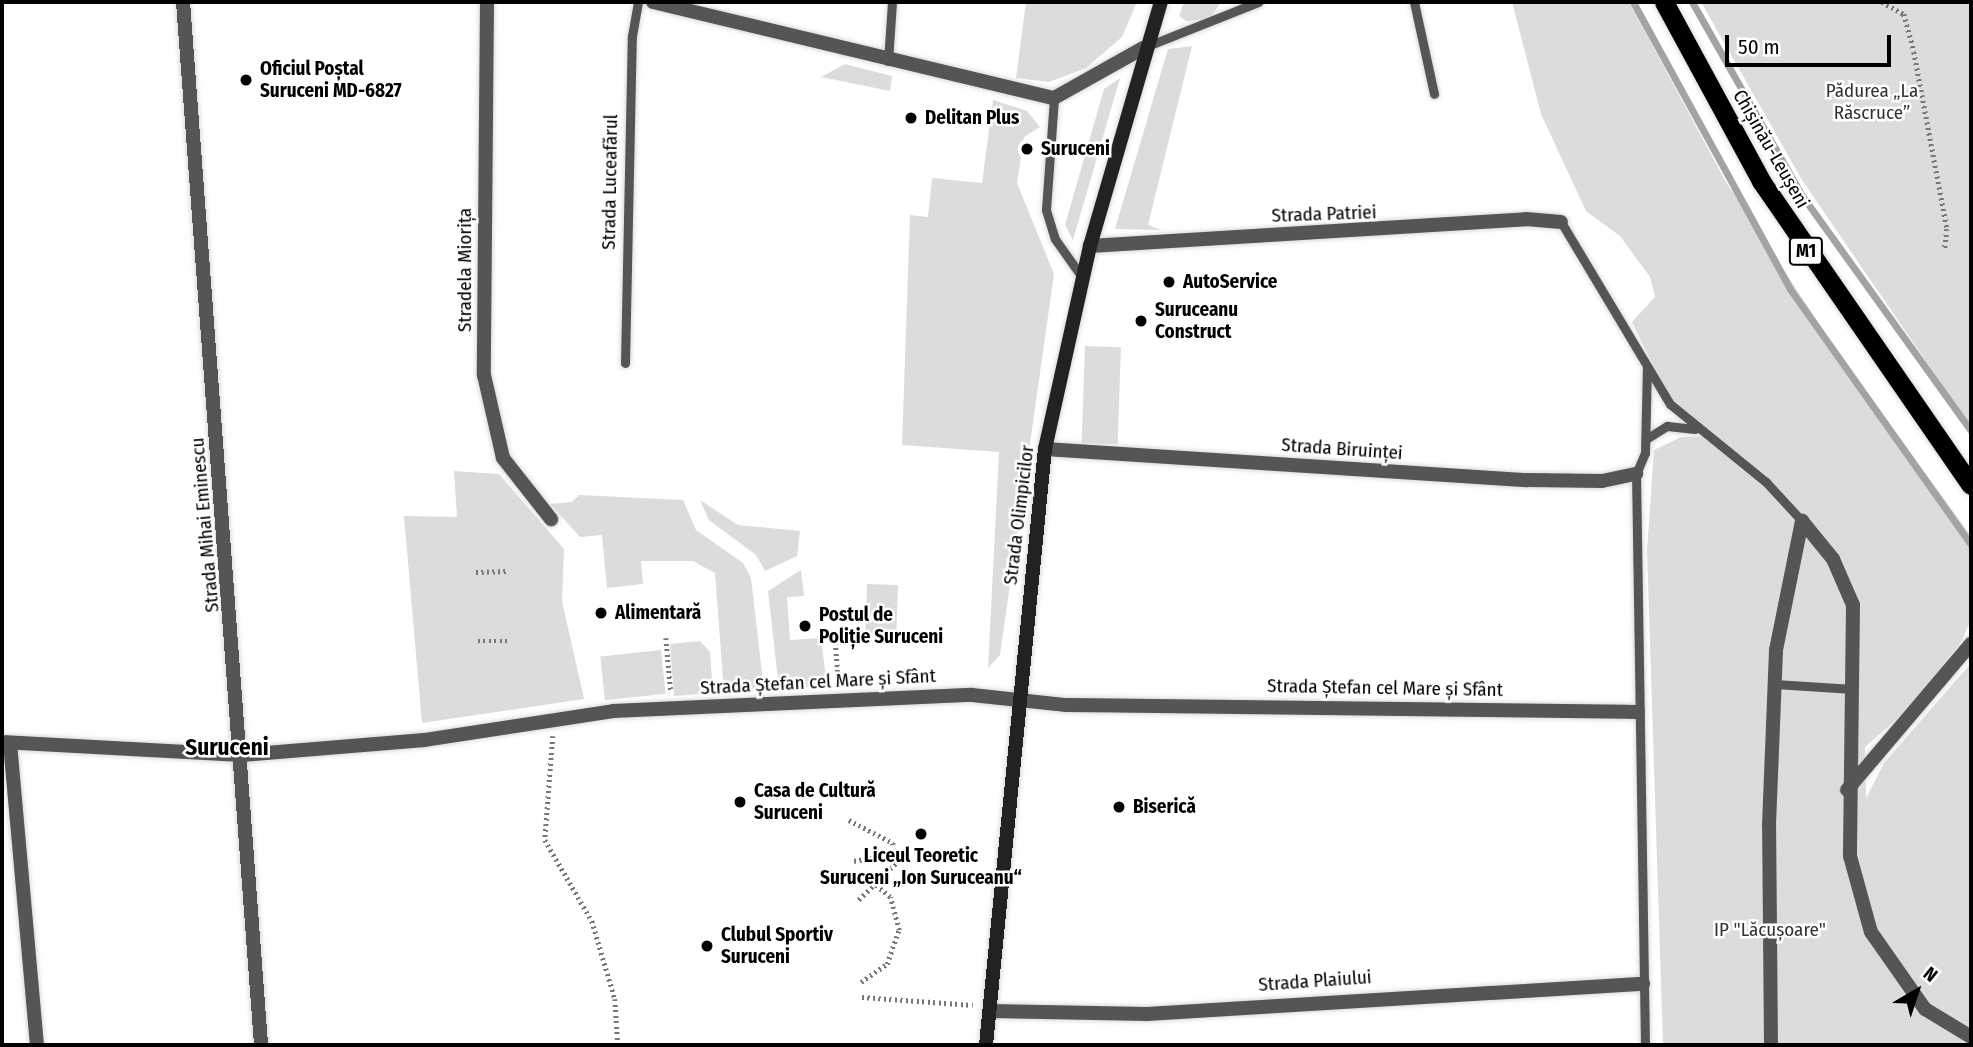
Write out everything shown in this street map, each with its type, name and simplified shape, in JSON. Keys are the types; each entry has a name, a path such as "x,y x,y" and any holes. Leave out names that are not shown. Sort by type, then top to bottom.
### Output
{"highway":[{"name":"Chișinău-Leușeni","path":"1664,2 1761,181 1971,485"}],"main road":[{"name":"Strada Olimpicilor","path":"986,1045 1018,698 1045,449 1090,246 1143,48 1161,2"}],"street":[{"name":"Strada Mihai Eminescu","path":"183,2 242,755 261,1045"},
{"name":"Stradela Miorița","path":"488,2 484,375 503,458 551,519"},
{"path":"653,2 703,8 888,61 1054,98 1143,48"},
{"name":"Strada Patriei","path":"1090,246 1526,219 1561,222"},
{"name":"Strada Biruinței","path":"1045,449 1527,480 1602,481 1636,474"},
{"path":"1772,1045 1775,684 1786,584 1802,522"},
{"path":"1802,522 1833,559 1853,605 1853,689 1847,790 1850,856 1871,932 1924,1009 1971,1037"},
{"path":"1847,790 1971,644"},
{"name":"Strada Ștefan cel Mare și Sfânt","path":"6,743 242,755 672,708 839,697 1018,698 1066,705 1639,712"},
{"path":"6,743 37,1045"},
{"name":"Strada Plaiului","path":"990,1011 1147,1014 1643,984"}],"lane":[{"name":"Strada Luceafărul","path":"625,363 632,36 638,2"},
{"path":"888,61 892,2"},
{"path":"1143,48 1258,2"},
{"path":"1414,2 1434,94"},
{"path":"1054,98 1046,211 1055,239 1082,277"},
{"path":"1561,222 1670,404 1695,429 1766,482 1802,522"},
{"path":"1645,1045 1636,474 1646,439 1647,366"},
{"path":"1646,439 1667,426 1695,429"},
{"path":"1775,684 1853,689"}],"path":[{"path":"1882,2 1904,14 1914,52 1947,229 1945,249"},
{"path":"476,572 508,571"},
{"path":"835,637 839,697"},
{"path":"666,638 672,708"},
{"path":"478,642 510,641"},
{"path":"554,721 545,840 592,921 615,999 618,1045"},
{"path":"849,820 893,843 896,864 856,902"},
{"path":"854,861 922,849"},
{"path":"861,982 887,964 899,930 890,897 875,885"},
{"path":"862,997 956,1000 990,1011"}],"green space":[{"path":"1026,2 1137,2 1122,37 1086,68 1049,82 1016,78"},
{"path":"1184,2 1221,2 1209,19 1186,21 1179,16"},
{"name":"IP \"Lăcușoare\"","path":"1512,2 1629,2 1726,182 1841,357 1971,536 1971,620 1961,642 1909,708 1865,747 1866,798 1884,763 1971,663 1971,1045 1663,1045 1647,551 1654,450 1681,437 1717,436 1668,396 1632,322 1655,297 1650,277 1620,236 1586,211 1541,114"},
{"name":"Pădurea „La Răscruce”","path":"1701,2 1971,2 1971,427 1802,180"},
{"path":"1192,46 1148,225 1161,230 1115,229 1168,49"},
{"path":"845,64 892,76 890,91 821,77"},
{"path":"1120,78 1073,240 1065,225 1104,89"},
{"path":"993,100 1027,111 1040,127 1024,137 1017,183 1054,274 1000,655 988,668 999,452 902,445 910,215 928,217 932,178 982,183"},
{"path":"1085,346 1121,347 1118,444 1082,443"},
{"path":"454,471 499,474 564,549 562,601 584,699 422,723 404,516 457,517"},
{"path":"579,495 683,500 696,530 743,563 751,578 764,690 724,692 715,573 693,561 641,561 643,584 607,588 602,535 580,537 550,504 572,502"},
{"path":"700,500 738,525 800,531 797,556 765,571 756,555 709,520"},
{"path":"801,570 804,596 787,597 790,640 821,638 827,686 779,689 768,591"},
{"path":"867,584 898,585 896,635 865,634"},
{"path":"700,641 710,652 713,693 674,696 670,644"},
{"path":"661,650 666,694 605,700 600,656"}],"waterway":[{"path":"1633,2 1790,289 1971,545"},
{"path":"1692,2 1803,197 1971,431"}],"place":[{"name":"Oficiul Poștal Suruceni MD-6827","path":"246,80"},
{"name":"Delitan Plus","path":"911,118"},
{"name":"Suruceni","path":"1027,149"},
{"name":"AutoService","path":"1169,282"},
{"name":"Suruceanu Construct","path":"1141,321"},
{"name":"Alimentară","path":"601,613"},
{"name":"Postul de Poliție Suruceni","path":"805,626"},
{"name":"Casa de Cultură Suruceni","path":"740,802"},
{"name":"Biserică","path":"1119,807"},
{"name":"Liceul Teoretic Suruceni „Ion Suruceanu“","path":"921,834"},
{"name":"Clubul Sportiv Suruceni","path":"707,946"}],"district":[{"name":"Suruceni","path":"227,747"}]}
